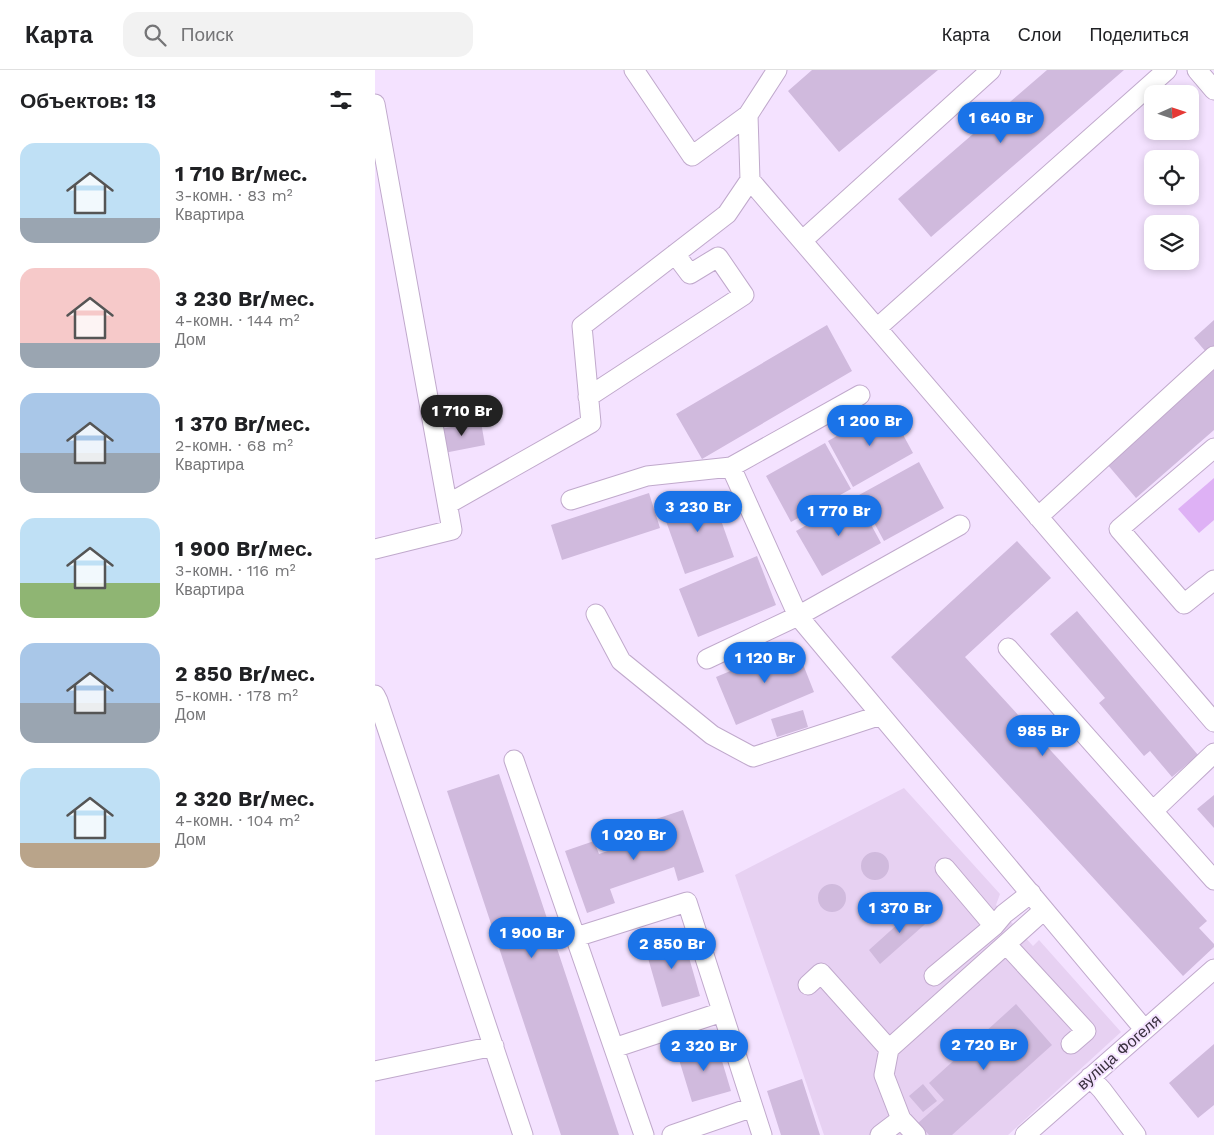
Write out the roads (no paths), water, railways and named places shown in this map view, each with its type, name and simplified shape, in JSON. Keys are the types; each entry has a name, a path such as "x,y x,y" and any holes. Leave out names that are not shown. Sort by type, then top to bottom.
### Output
{"street":[{"path":"634,70 692,156 748,115 777,70"},
{"path":"803,240 991,70"},
{"path":"877,328 1167,70"},
{"path":"1197,70 1214,90"},
{"path":"375,104 452,530 375,549"},
{"path":"448,504 591,423 582,326 727,214 750,180 748,115"},
{"path":"750,180 1214,722"},
{"path":"588,397 744,295 718,258 690,274 675,254"},
{"path":"1038,517 1214,356"},
{"path":"571,500 647,476 731,467 861,395"},
{"path":"1214,448 1119,529 1184,604 1214,580"},
{"path":"731,467 798,616 1144,1029"},
{"path":"707,659 798,616 960,525"},
{"path":"596,614 621,661 712,735 753,757 881,715"},
{"path":"1009,648 1214,880"},
{"path":"375,696 379,702 523,1135"},
{"path":"1153,811 1214,754"},
{"path":"514,760 645,1135"},
{"path":"945,868 994,926"},
{"path":"934,976 994,926 1004,914 1031,893"},
{"path":"576,937 687,902 762,1135"},
{"path":"916,1135 901,1119 884,1075 889,1049 1044,910"},
{"path":"1006,944 1086,1031 1071,1044"},
{"path":"808,985 821,973 889,1049"},
{"name":"вуліца Фогеля","path":"1025,1135 1144,1029 1212,974"},
{"path":"614,1048 722,1012"},
{"path":"375,1071 494,1046"},
{"path":"1090,1077 1136,1135"},
{"path":"672,1135 753,1107"},
{"path":"880,1135 901,1119"}]}
